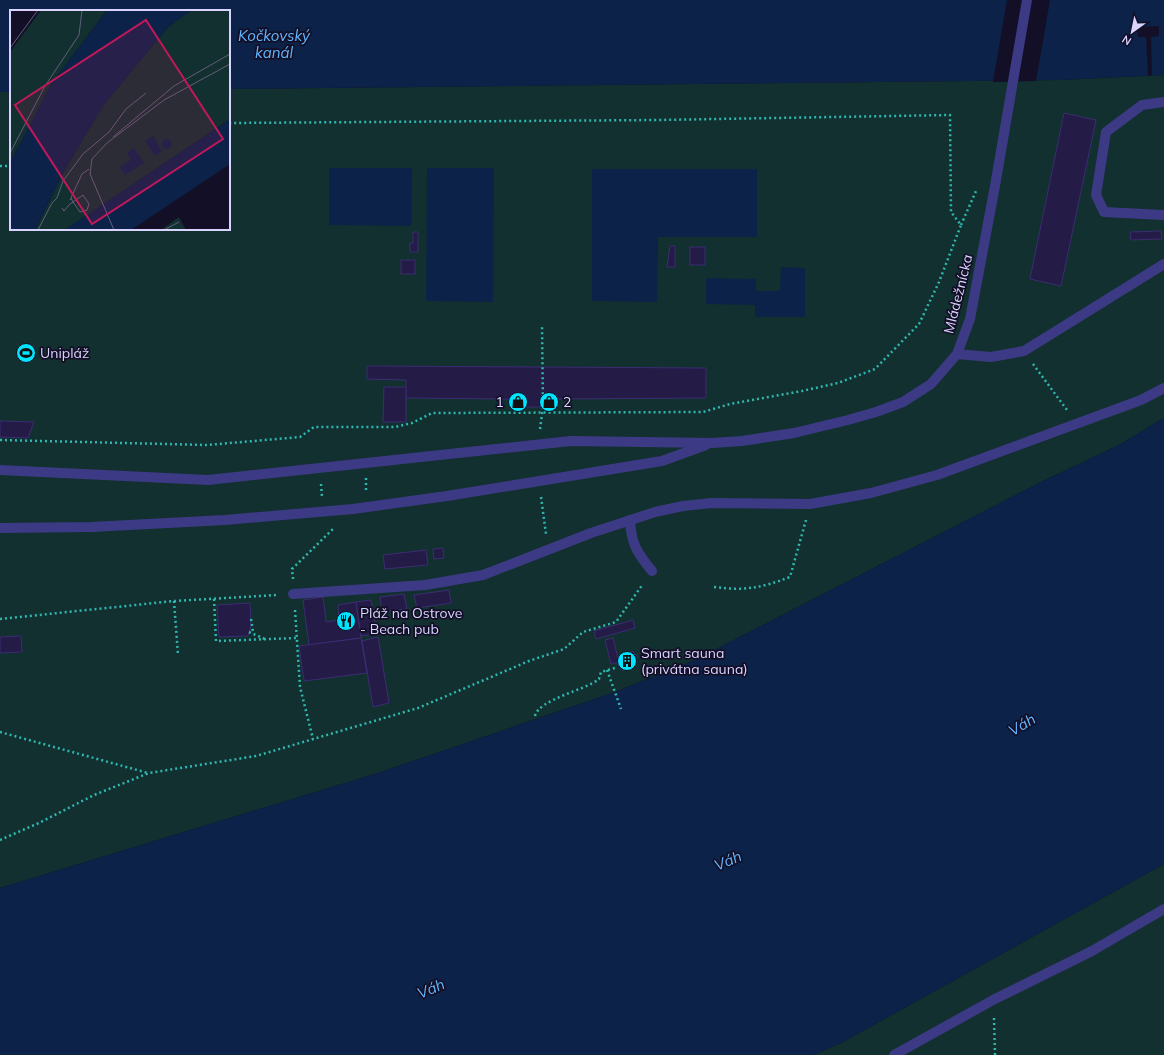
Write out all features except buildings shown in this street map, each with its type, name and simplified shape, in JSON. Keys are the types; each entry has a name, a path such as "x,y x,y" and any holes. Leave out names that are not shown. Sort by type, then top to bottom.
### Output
{"street":[{"name":"Mládežnícka","path":"712,443 742,441 794,432 876,412 903,402 931,384 957,354 970,319 1028,0"},
{"path":"1164,102 1142,105 1106,132 1096,195 1104,212 1164,215"},
{"path":"957,354 991,356 1024,351 1164,264"},
{"path":"293,594 425,586 483,575 591,532 683,506 712,503 810,504 871,493 932,477 1141,400 1164,388"},
{"path":"0,470 208,480 321,467 366,464 571,440 712,443"},
{"path":"0,528 91,527 225,520 353,509 463,494 662,461 712,443"},
{"path":"630,520 631,537 638,553 652,571"},
{"path":"894,1055 993,1000 1092,951 1164,909"}],"path":[{"path":"230,123 650,121 950,115 950,212 961,225"},
{"path":"0,440 207,445 300,437 314,427 395,427 412,423 432,413 703,412 730,404 802,392 838,383 875,369 919,324 939,282 979,184"},
{"path":"542,325 543,407"},
{"path":"1024,351 1077,424"},
{"path":"366,464 366,507"},
{"path":"321,467 322,512"},
{"path":"540,490 546,530"},
{"path":"714,587 735,590 751,589 790,577 810,504"},
{"path":"292,569 353,509"},
{"path":"0,840 39,823 94,795 149,773 256,756 418,708 529,661 564,649 583,632 616,622 652,571"},
{"path":"0,619 174,601 214,600 293,594 300,687 313,739"},
{"path":"214,600 217,633 216,641 297,638"},
{"path":"174,601 178,655"},
{"path":"251,619 253,632"},
{"path":"249,632 253,632 265,639"},
{"path":"535,716 539,708 571,692 593,684 599,679 600,672 615,668"},
{"path":"607,670 622,709"},
{"path":"0,732 149,773"},
{"path":"993,1000 995,1055"}],"green space":[{"path":"1164,75 1164,418 1121,444 1039,483 697,659 615,692 378,773 0,888 0,92 10,92 10,230 230,230 230,89 1059,80"},
{"path":"1164,864 1164,1055 814,1055 841,1043"}],"water":[{"name":"Kočkovský kanál","path":"0,0 1164,0 1164,75 1059,80 230,89 230,10 10,10 10,92 0,92"},
{"path":"329,168 412,168 411,226 329,225"},
{"path":"427,168 494,168 493,302 426,301"},
{"path":"592,169 757,169 757,237 658,237 657,302 592,301"},
{"path":"781,267 805,268 805,317 755,317 755,305 706,304 706,278 756,279 756,291 780,291"},
{"name":"Váh","path":"1164,418 1164,864 841,1043 814,1055 0,1055 0,888 378,773 615,692 697,659 1039,483 1121,444"}],"pier":[{"path":"1007,0 1050,0 1036,81 993,82"},
{"path":"1159,26 1159,36 1151,37 1152,75 1148,76 1146,37 1138,37 1138,27"}],"place":[{"name":"Unipláž","path":"26,353"},
{"name":"1","path":"518,402"},
{"name":"2","path":"549,402"},
{"name":"Pláž na Ostrove - Beach pub","path":"346,621"},
{"name":"Smart sauna (privátna sauna)","path":"627,661"}]}
